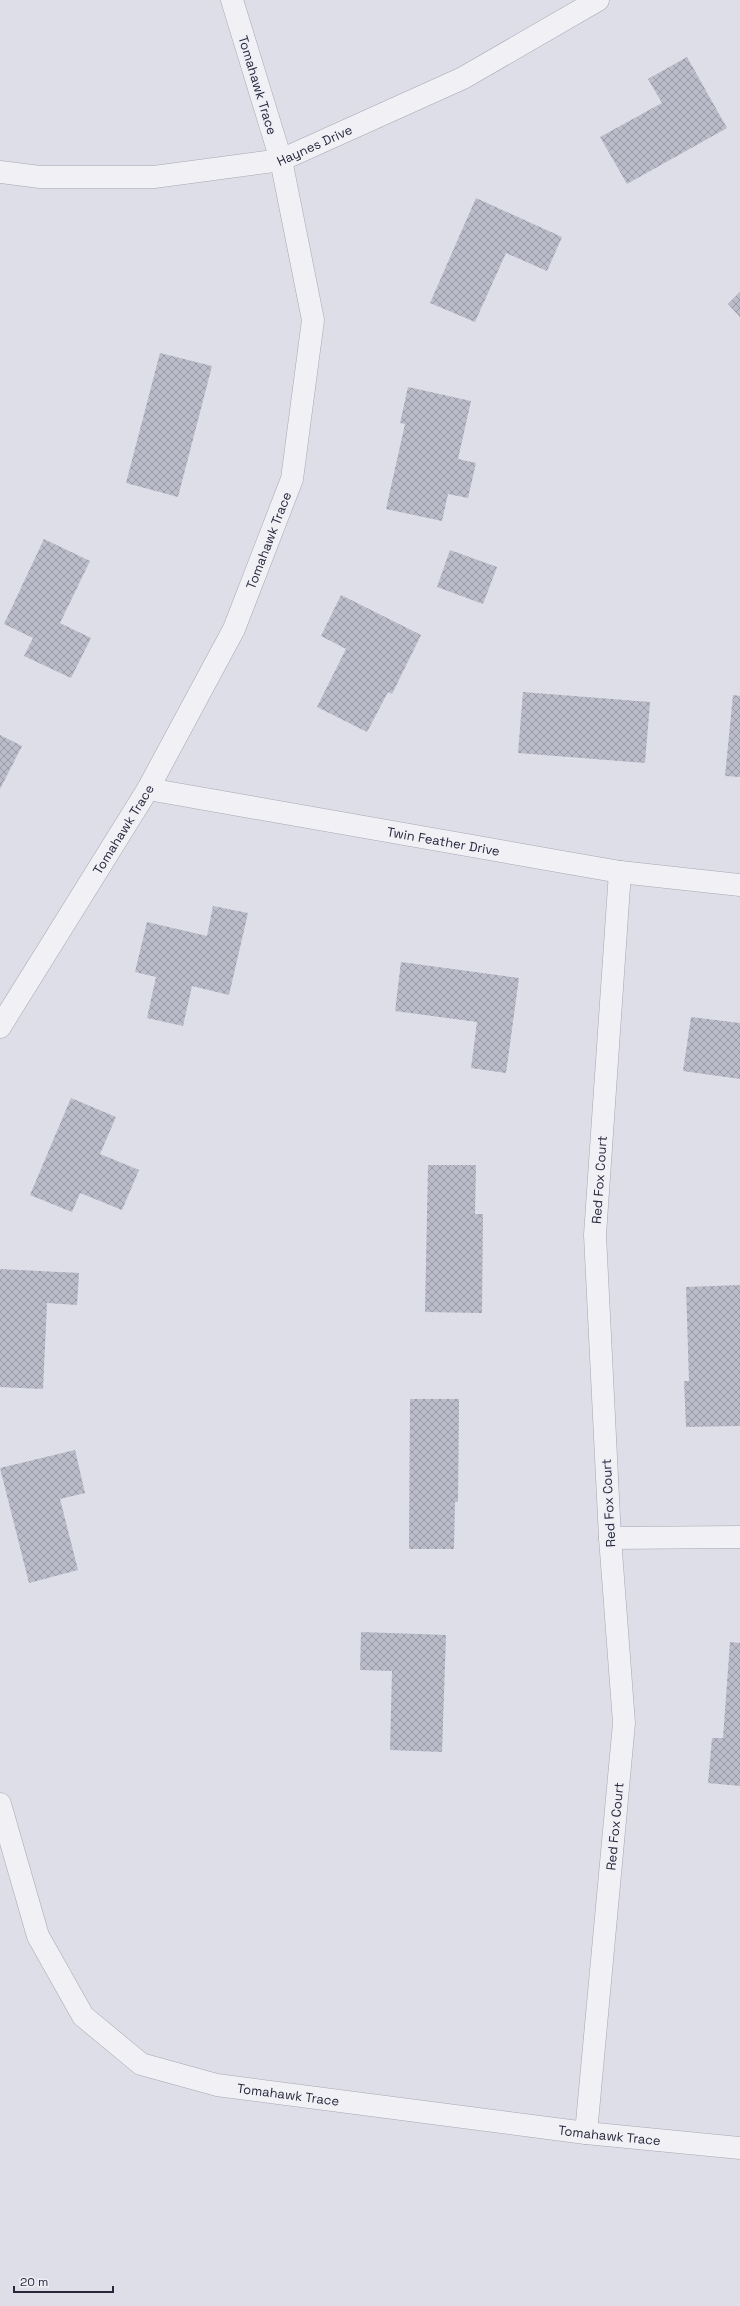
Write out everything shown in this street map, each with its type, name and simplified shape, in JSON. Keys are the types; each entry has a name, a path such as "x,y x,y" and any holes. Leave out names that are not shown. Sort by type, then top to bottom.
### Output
{"street":[{"name":"Tomahawk Trace","path":"0,1027 148,789 234,629 292,479 313,320 281,160 232,0"},
{"name":"Haynes Drive","path":"0,172 40,177 154,177 281,160 463,78 598,0"},
{"name":"Twin Feather Drive","path":"148,789 620,872 740,885"},
{"name":"Red Fox Court","path":"586,2133 624,1724 610,1538 596,1235 620,872"},
{"path":"610,1538 740,1537"},
{"name":"Tomahawk Trace","path":"0,1804 38,1936 83,2016 141,2064 218,2085 586,2133 740,2148"}],"building":[{"path":"687,57 727,128 627,184 600,137 662,103 648,79"},
{"path":"476,198 562,237 547,271 506,253 475,322 430,303"},
{"path":"740,292 740,317 728,304"},
{"path":"160,353 212,366 178,497 126,483"},
{"path":"408,387 471,401 458,459 476,463 468,498 448,494 442,521 386,509 405,424 400,423"},
{"path":"44,539 90,561 60,623 91,638 71,678 24,656 33,638 4,624"},
{"path":"450,550 497,567 483,604 437,587"},
{"path":"341,595 421,635 392,694 388,692 367,732 317,707 346,649 321,636"},
{"path":"523,692 650,702 645,763 518,753"},
{"path":"733,695 740,696 740,777 725,776"},
{"path":"0,735 22,746 0,789"},
{"path":"213,906 248,913 229,995 192,986 183,1026 147,1018 156,977 135,972 147,922 207,936"},
{"path":"401,962 519,978 506,1073 471,1068 477,1022 395,1011"},
{"path":"691,1017 740,1023 740,1079 683,1071"},
{"path":"71,1098 116,1117 100,1154 139,1170 122,1210 80,1193 72,1212 30,1195"},
{"path":"428,1165 476,1165 475,1214 483,1214 482,1313 425,1312"},
{"path":"0,1269 79,1273 77,1305 47,1303 43,1389 0,1387"},
{"path":"740,1285 740,1426 686,1427 684,1381 689,1381 686,1287"},
{"path":"410,1399 459,1399 458,1502 455,1502 454,1549 409,1549"},
{"path":"75,1450 85,1493 60,1499 78,1570 29,1583 0,1468"},
{"path":"361,1632 446,1635 442,1752 390,1750 392,1671 360,1670"},
{"path":"730,1642 740,1643 740,1786 708,1783 712,1738 723,1738"}]}
